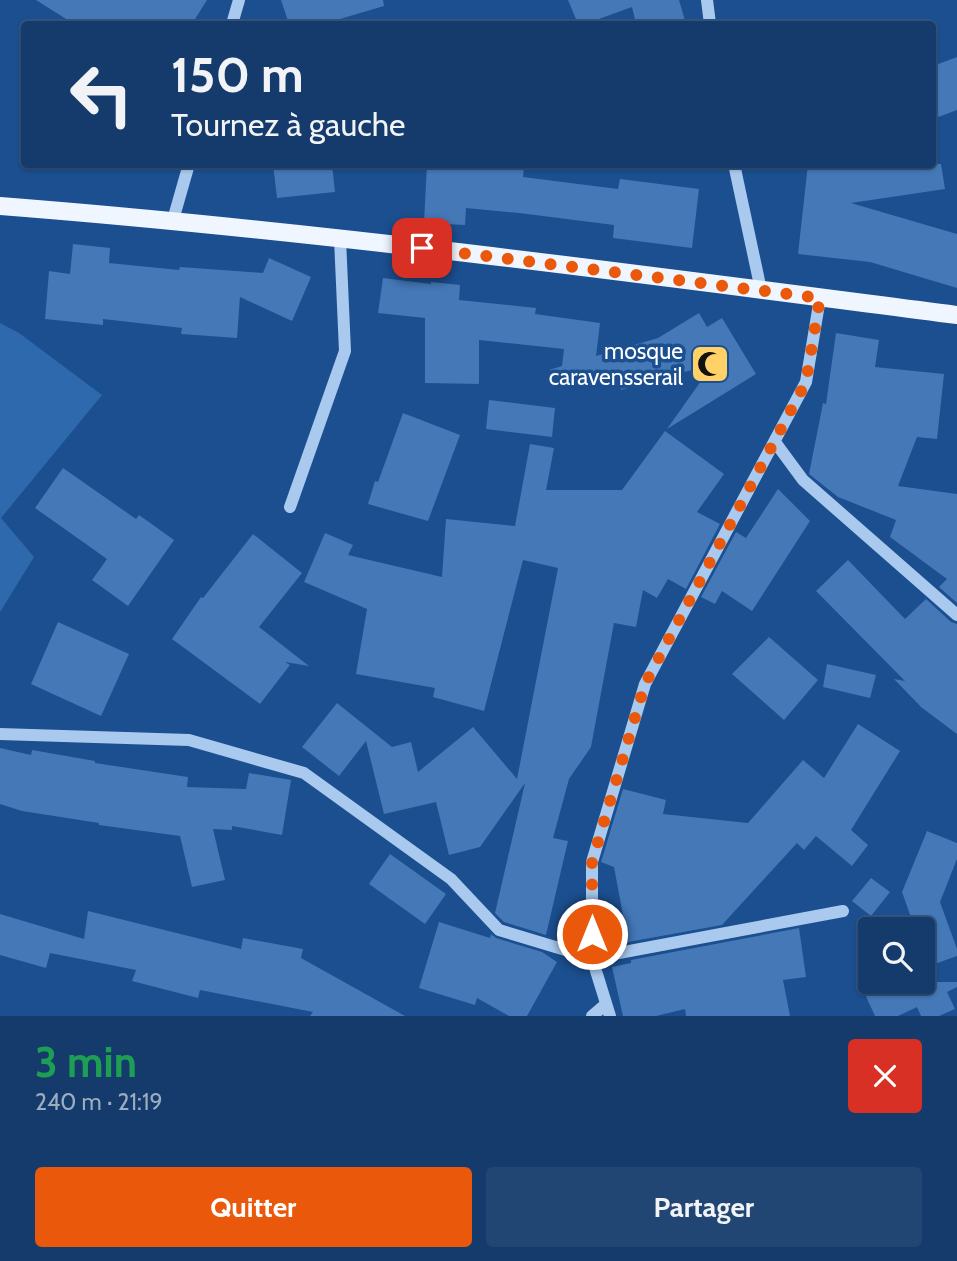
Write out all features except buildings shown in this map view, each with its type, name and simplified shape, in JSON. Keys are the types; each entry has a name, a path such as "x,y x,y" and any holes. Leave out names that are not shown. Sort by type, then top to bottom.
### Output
{"main road":[{"path":"0,205 173,219 957,316"}],"street":[{"path":"233,21 239,0"},
{"path":"707,0 710,21"},
{"path":"173,219 188,168"},
{"path":"735,168 761,290"},
{"path":"290,507 345,351 340,239"},
{"path":"592,1016 608,1010 592,958 592,862 645,684 806,382 820,298"},
{"path":"775,442 803,481 957,615"},
{"path":"0,734 189,740 304,773 451,879 499,930 592,958 843,912"}],"shaded area":[{"path":"0,323 19,333 102,395 1,518 34,557 0,612"}],"place":[{"name":"mosque caravensserail","path":"710,364"}],"route":[{"path":"422,248 820,298 806,382 645,684 592,862 592,934"}]}
